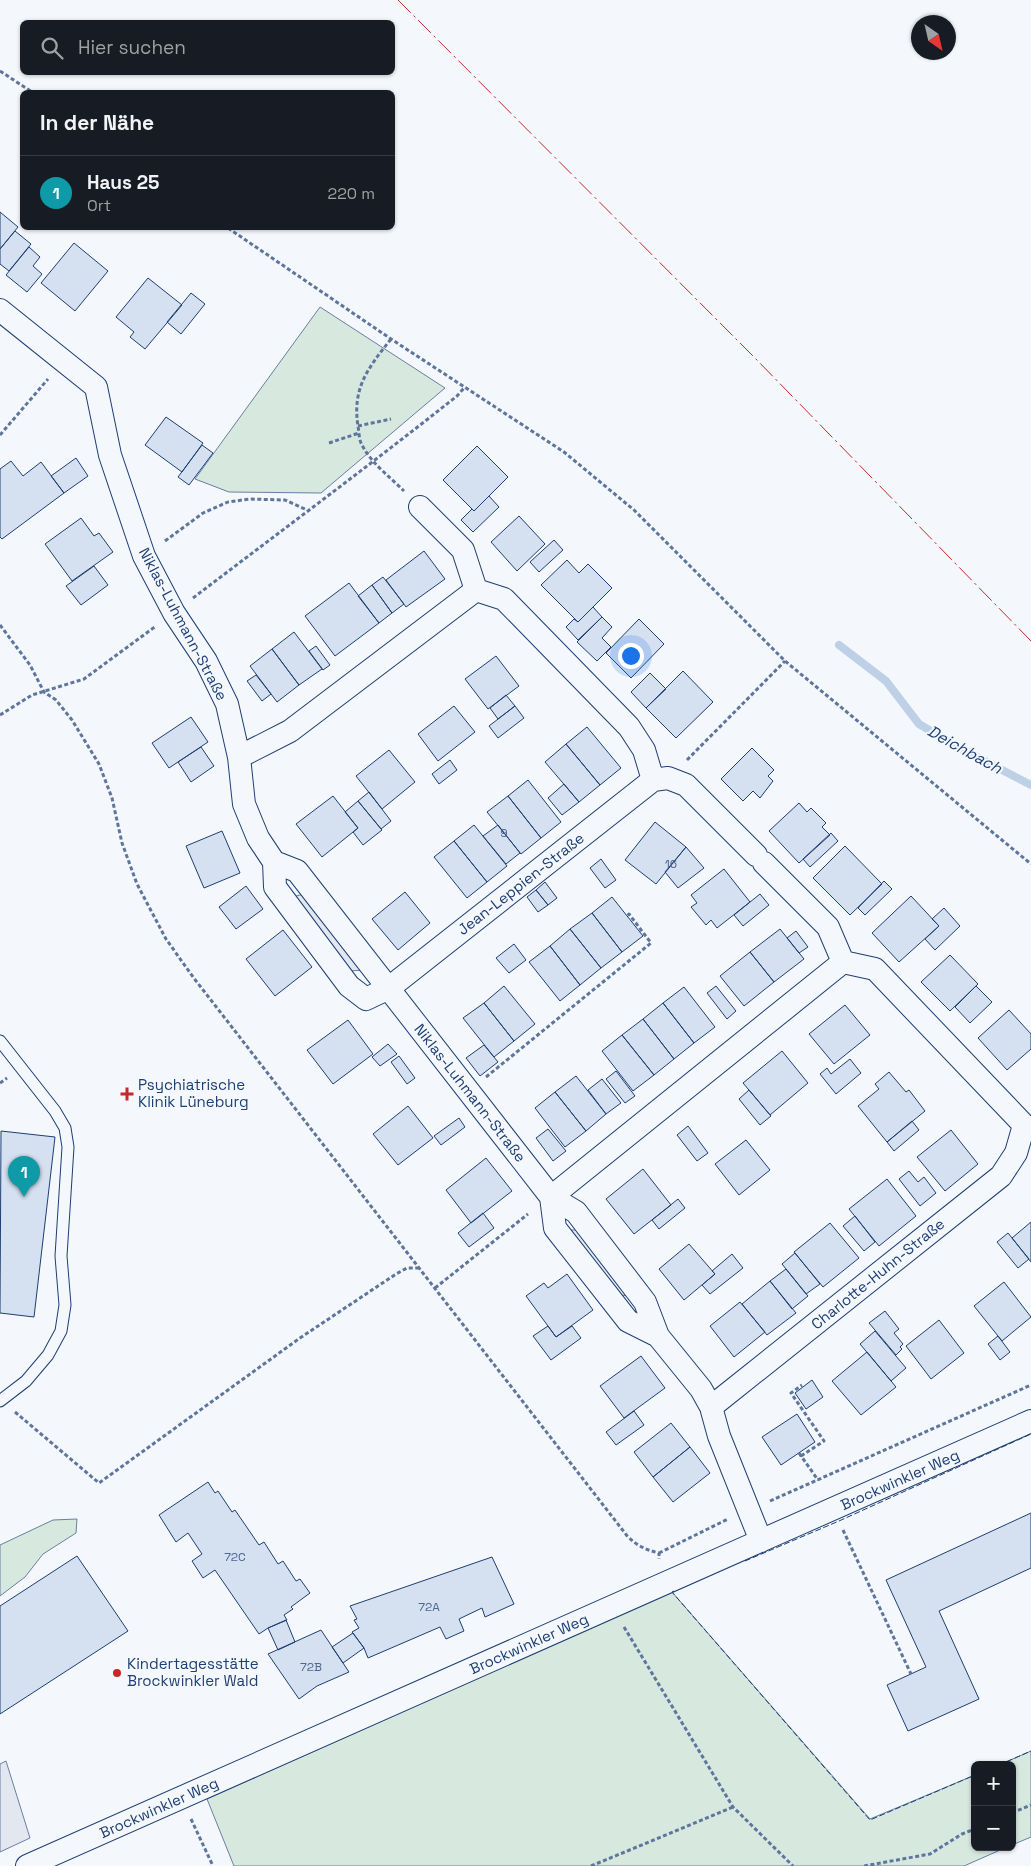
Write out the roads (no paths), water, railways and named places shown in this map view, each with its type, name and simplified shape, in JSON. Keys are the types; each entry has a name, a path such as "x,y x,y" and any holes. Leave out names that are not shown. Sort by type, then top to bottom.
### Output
{"street":[{"name":"Niklas-Luhmann-Straße","path":"0,310 96,387 110,455 144,556 174,613 206,661 227,704 239,757 244,804 258,838 274,862 297,871 551,1197 576,1212 645,1302 658,1336 700,1389 711,1407 720,1436 761,1541"},
{"path":"420,507 463,550 476,590"},
{"path":"239,757 290,732 476,590"},
{"path":"476,590 504,599 629,727 661,779 686,785 828,926 843,962 551,1197"},
{"name":"Jean-Leppien-Straße","path":"389,988 661,779"},
{"path":"274,862 275,886 349,986 366,999 389,988"},
{"name":"Charlotte-Huhn-Straße","path":"711,1407 1001,1176 1016,1153 1028,1126 875,969 843,962"},
{"name":"Brockwinkler Weg","path":"27,1866 1031,1421"}],"lane":[{"path":"0,1041 55,1111 65,1128 68,1147 61,1256 65,1305 61,1331 48,1355 26,1381 1,1401"}],"waterway":[{"name":"Deichbach","path":"839,645 886,681 919,724 956,746 1031,785"}],"place":[{"name":"Psychiatrische Klinik Lüneburg","path":"127,1094"},
{"name":"Haus 25","path":"24,1197"},
{"name":"Kindertagesstätte Brockwinkler Wald","path":"117,1673"}]}
